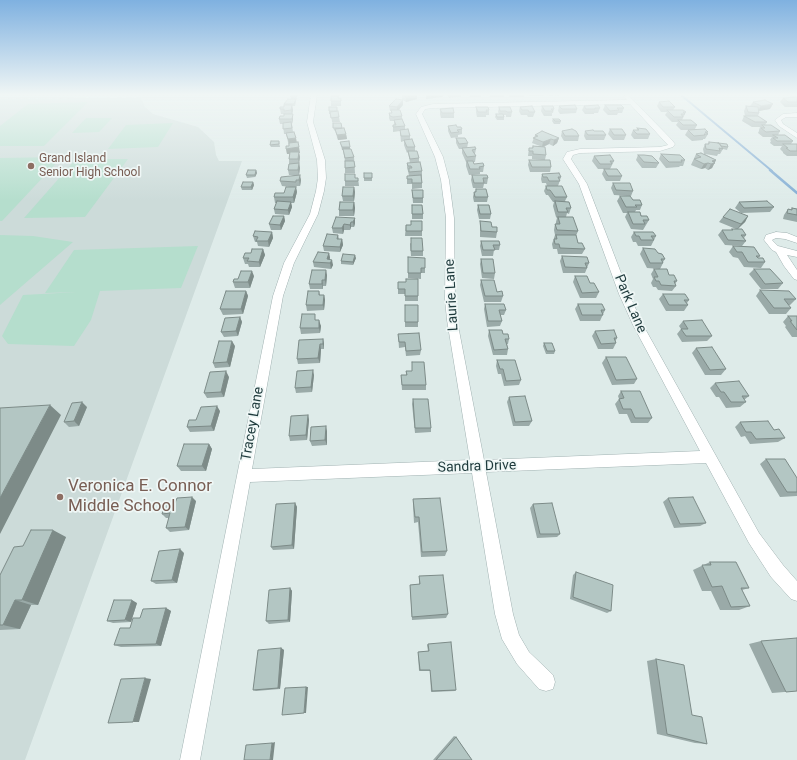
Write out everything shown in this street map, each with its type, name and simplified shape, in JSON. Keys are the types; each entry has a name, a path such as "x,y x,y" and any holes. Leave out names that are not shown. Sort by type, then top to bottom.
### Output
{"street":[{"name":"Tracey Lane","path":"190,760 278,296 288,263 314,214 320,191 322,160 313,130"},
{"name":"Laurie Lane","path":"426,130 439,157 447,186 450,218 450,307 499,590 511,639 523,658 546,682"},
{"name":"Park Lane","path":"660,130 672,144 671,146 660,149 580,151 570,154 567,159 583,184 631,312 758,546 777,571 797,593"},
{"path":"797,240 781,235 769,237 768,240 780,250 797,254"},
{"path":"780,250 787,264 797,277"},
{"name":"Sandra Drive","path":"244,476 710,457"}],"shaded area":[{"name":"Veronica E. Connor Middle School","path":"0,130 202,130 214,142 216,155 219,161 242,161 25,760 0,760"}],"green space":[{"path":"0,130 60,130 44,146 0,146"},
{"path":"74,130 100,130 99,132 72,133"},
{"path":"122,130 168,130 158,147 108,149"},
{"path":"62,157 2,221 0,221 0,158"},
{"path":"76,159 128,159 85,217 24,218"},
{"path":"0,235 33,236 73,242 0,305"},
{"path":"198,246 181,288 100,291 91,320 74,346 8,344 2,336 23,295 78,292 45,293 74,250"}],"building":[{"path":"335,130 345,130 346,134 337,135"},
{"path":"400,130 408,130 410,136 401,136"},
{"path":"450,130 457,130 459,132 451,133"},
{"path":"575,130 579,136 565,136 562,131"},
{"path":"611,130 623,130 626,135 614,135"},
{"path":"633,130 647,130 650,134 637,134"},
{"path":"688,130 706,130 708,132 705,132 708,134 704,134 705,135 694,136"},
{"path":"764,130 780,131 766,132"},
{"path":"542,131 559,138 543,142 533,138 538,136 535,135"},
{"path":"585,131 603,131 606,135 588,135"},
{"path":"294,132 296,138 288,139 286,133"},
{"path":"773,135 785,135 793,141 777,141 773,138 778,138"},
{"path":"456,138 465,138 468,143 459,144"},
{"path":"412,139 415,147 407,147 404,140"},
{"path":"271,141 279,141 279,144 270,145"},
{"path":"349,141 350,147 342,147 340,142"},
{"path":"298,142 299,147 286,149 286,146 289,146 289,143"},
{"path":"709,142 719,143 723,149 719,148 720,151 706,149 705,144 709,144"},
{"path":"719,143 727,144 728,147 721,146"},
{"path":"783,144 797,144 797,151 790,151"},
{"path":"533,146 545,147 546,155 533,154 533,151 529,151 529,148 533,148"},
{"path":"475,147 476,149 472,150 476,156 467,157 462,148"},
{"path":"343,149 351,149 354,157 345,158"},
{"path":"408,151 417,151 419,158 410,159"},
{"path":"290,152 299,152 298,159 289,159"},
{"path":"701,153 716,160 712,161 715,163 704,164 694,159 701,157 696,154"},
{"path":"661,154 680,155 685,160 681,160 682,162 669,162"},
{"path":"610,155 614,161 610,161 612,164 600,164 594,156"},
{"path":"638,155 652,156 659,163 644,162"},
{"path":"529,160 550,160 551,167 532,167"},
{"path":"345,161 354,161 355,167 345,168"},
{"path":"467,161 473,161 474,164 483,163 484,166 479,167 480,169 470,169"},
{"path":"420,162 422,171 409,172 409,168 412,168 411,166 408,166 407,163"},
{"path":"299,163 298,170 288,170 289,164"},
{"path":"604,169 617,169 622,176 608,176"},
{"path":"248,170 256,170 255,175 246,175"},
{"path":"364,173 372,173 372,178 364,178"},
{"path":"559,173 561,177 558,177 560,181 549,181 547,177 543,177 542,174"},
{"path":"345,174 355,174 355,178 358,178 358,181 345,181"},
{"path":"300,175 299,180 296,180 296,182 280,181 281,177"},
{"path":"421,175 422,183 412,183 412,179 407,179 407,176"},
{"path":"472,175 487,175 488,178 483,178 484,183 474,183"},
{"path":"243,182 253,182 251,187 241,187"},
{"path":"613,183 630,183 633,191 616,190"},
{"path":"546,186 562,186 567,197 555,197 550,190 547,190"},
{"path":"286,187 296,187 293,197 274,197 275,193 284,193"},
{"path":"343,187 354,187 353,196 342,196"},
{"path":"476,189 486,189 488,197 475,197 474,192 476,192"},
{"path":"412,190 423,190 423,198 413,198"},
{"path":"620,196 630,196 633,200 640,200 642,205 635,205 637,207 626,207"},
{"path":"277,201 291,202 288,210 274,209"},
{"path":"555,201 569,202 571,208 566,208 568,212 558,212"},
{"path":"767,201 774,207 744,208 739,202"},
{"path":"340,202 354,202 353,210 339,210"},
{"path":"412,205 422,205 423,214 412,214"},
{"path":"478,205 489,205 491,214 480,214"},
{"path":"792,208 797,209 797,215 787,213 788,209 792,210"},
{"path":"730,209 748,216 741,224 723,217"},
{"path":"628,212 640,212 641,216 647,216 649,220 643,220 645,224 633,224"},
{"path":"273,216 284,216 280,225 269,224"},
{"path":"336,217 355,218 350,225 344,224 342,228 332,228"},
{"path":"558,217 573,217 578,231 557,230 555,224 560,224"},
{"path":"411,221 422,221 422,231 406,231 406,225 411,225"},
{"path":"480,221 491,222 492,227 497,227 497,232 481,231"},
{"path":"732,229 742,229 746,235 741,235 746,241 728,240 722,230 733,230"},
{"path":"255,231 272,232 268,241 256,241 258,237 253,236"},
{"path":"634,232 653,232 656,236 651,236 654,240 641,240"},
{"path":"327,234 338,235 337,239 342,239 340,247 323,246"},
{"path":"556,235 576,235 578,243 582,243 585,249 560,248 559,244 555,244 554,239 557,239"},
{"path":"411,238 422,238 423,251 411,251"},
{"path":"481,241 499,241 500,245 493,245 495,250 483,250"},
{"path":"733,246 754,247 760,256 756,256 758,258 763,258 765,262 748,262 742,252 737,252"},
{"path":"643,248 655,249 658,253 662,254 665,259 661,259 663,263 650,263"},
{"path":"252,249 263,249 259,262 247,261 249,258 243,258 245,253 251,253"},
{"path":"318,252 329,253 327,259 332,260 330,263 313,262"},
{"path":"343,254 355,255 353,262 341,261"},
{"path":"562,256 587,257 589,263 585,263 587,268 565,267"},
{"path":"408,257 425,258 425,268 421,268 421,273 408,273"},
{"path":"481,259 493,259 495,273 483,273"},
{"path":"654,269 667,269 669,275 674,275 677,281 674,281 676,286 661,285 654,277 658,277"},
{"path":"754,269 770,269 783,283 765,284"},
{"path":"312,270 326,270 325,280 322,280 322,284 309,284"},
{"path":"241,271 252,271 248,282 233,282 234,279 238,279"},
{"path":"575,276 587,276 590,283 594,283 599,292 582,293"},
{"path":"406,279 418,279 418,296 405,296 405,289 398,289 398,282 406,282"},
{"path":"481,280 494,280 497,292 502,291 503,296 485,296"},
{"path":"760,290 789,291 796,299 784,299 791,308 774,308"},
{"path":"226,291 246,291 241,309 220,309"},
{"path":"308,291 319,291 319,295 324,295 323,305 306,305"},
{"path":"663,294 685,294 689,300 684,300 688,305 669,305"},
{"path":"485,304 504,304 506,310 499,310 502,321 488,321"},
{"path":"578,304 602,304 605,310 601,310 603,315 582,315"},
{"path":"405,305 418,305 418,322 405,322"},
{"path":"302,314 315,314 315,320 319,320 319,328 300,328"},
{"path":"788,316 797,316 797,330 790,321 792,321"},
{"path":"240,317 236,331 221,332 225,318"},
{"path":"702,320 712,336 686,336 681,329 688,329 683,321"},
{"path":"489,330 502,330 503,334 508,334 509,339 505,339 508,349 494,350"},
{"path":"614,330 617,338 614,338 616,343 601,344 595,331"},
{"path":"419,333 421,350 406,351 405,342 399,342 398,334"},
{"path":"323,339 323,344 320,344 318,358 297,359 299,340"},
{"path":"219,341 232,341 227,362 213,363"},
{"path":"544,343 552,343 555,351 547,351"},
{"path":"712,347 726,369 710,370 696,348"},
{"path":"606,357 626,357 637,379 616,380"},
{"path":"497,360 515,360 521,380 506,381 503,369 500,369"},
{"path":"412,362 424,362 426,385 402,385 401,375 407,375 406,371 412,371"},
{"path":"313,370 311,387 295,388 297,371"},
{"path":"226,371 221,392 204,393 210,372"},
{"path":"739,381 749,396 742,396 746,402 731,402 724,392 721,392 715,383"},
{"path":"621,391 640,391 652,418 635,418 631,409 623,409 619,399 624,398"},
{"path":"525,396 532,421 515,422 509,397"},
{"path":"413,399 428,399 431,428 415,428"},
{"path":"82,402 74,421 64,422 72,403"},
{"path":"50,405 0,498 0,408"},
{"path":"217,406 211,426 187,427 189,420 196,420 201,407"},
{"path":"308,415 306,435 289,436 291,416"},
{"path":"768,421 774,430 779,429 785,438 756,439 751,432 746,432 740,422"},
{"path":"326,426 325,440 310,441 311,427"},
{"path":"184,444 209,444 202,466 177,466"},
{"path":"766,459 785,459 797,478 797,492 787,492"},
{"path":"192,497 185,527 166,528 170,513 162,514 165,503 175,503 177,498"},
{"path":"693,497 706,523 680,524 668,498"},
{"path":"440,498 447,551 422,552 419,517 415,517 413,499"},
{"path":"295,503 292,545 271,547 276,504"},
{"path":"552,503 560,534 540,534 533,504"},
{"path":"31,530 53,530 22,600 15,600 3,625 0,625 0,575 14,547 23,546"},
{"path":"180,549 172,580 151,581 159,551"},
{"path":"710,562 736,562 749,588 741,588 750,606 731,607 722,586 712,587 702,565 711,565"},
{"path":"576,572 613,585 611,611 573,597"},
{"path":"443,575 448,614 412,617 410,585 420,584 419,576"},
{"path":"290,588 288,620 266,621 269,590"},
{"path":"114,600 132,600 125,620 107,621"},
{"path":"166,608 156,644 114,645 120,628 130,628 133,618 140,618 143,609"},
{"path":"797,638 797,691 786,692 761,641"},
{"path":"451,642 456,690 432,691 430,670 420,670 418,652 429,651 428,644"},
{"path":"281,648 278,688 253,690 258,650"},
{"path":"656,659 684,665 692,715 702,717 707,744 667,734"},
{"path":"145,678 133,722 108,723 121,679"},
{"path":"306,687 304,713 282,715 285,688"},
{"path":"456,737 472,760 436,760"},
{"path":"272,743 270,760 244,760 246,745"}],"waterway":[{"path":"723,130 772,171"},
{"path":"770,170 797,193"}],"place":[{"name":"Grand Island Senior High School","path":"31,166"},
{"name":"Veronica E. Connor Middle School","path":"60,497"}]}
